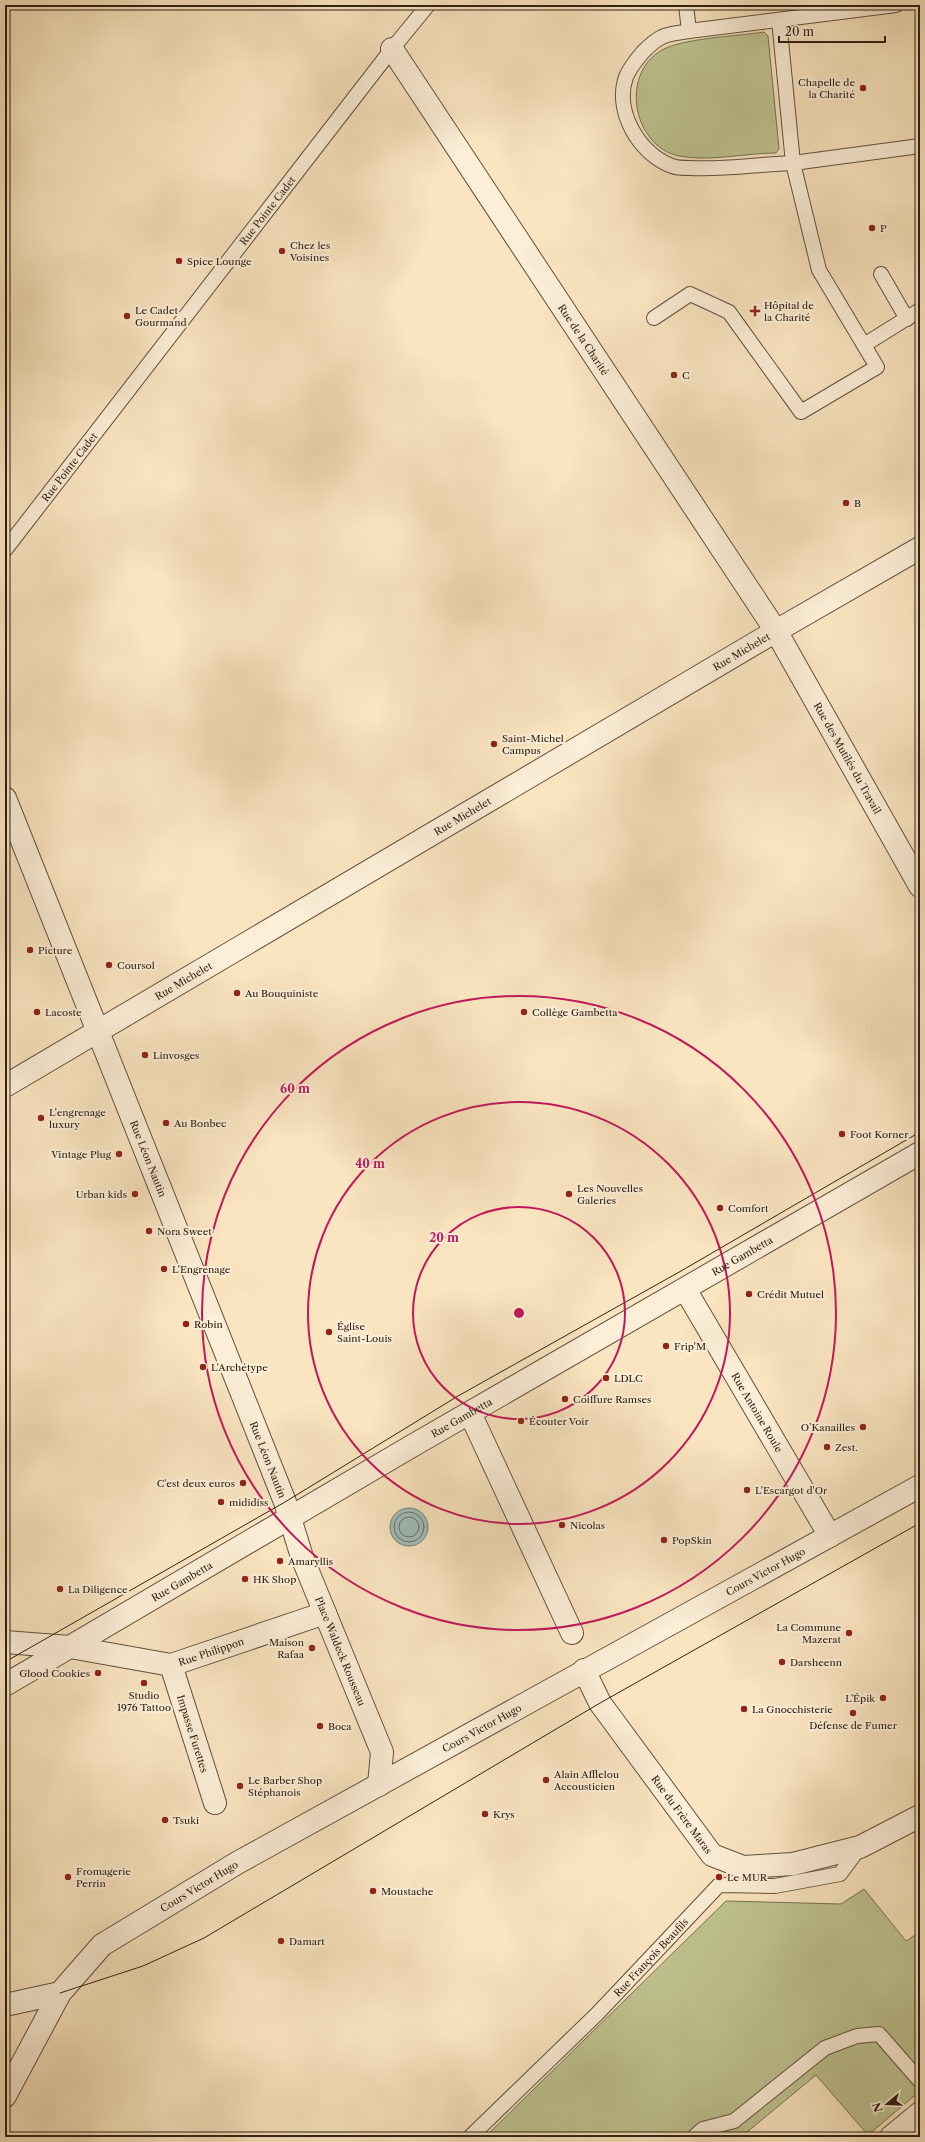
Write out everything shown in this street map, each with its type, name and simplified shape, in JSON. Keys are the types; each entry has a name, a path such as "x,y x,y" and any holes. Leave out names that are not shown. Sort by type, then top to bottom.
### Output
{"street":[{"name":"Rue de la Charité","path":"392,49 776,631"},
{"name":"Rue Michelet","path":"5,1086 776,631 920,548"},
{"name":"Rue des Mutilés du Travail","path":"776,631 920,886"},
{"name":"Rue Léon Nautin","path":"5,798 285,1502 289,1519"},
{"name":"Rue Gambetta","path":"5,1685 470,1413 920,1153"},
{"name":"Rue Antoine Roule","path":"685,1289 830,1536"},
{"path":"470,1413 572,1633"},
{"name":"Cours Victor Hugo","path":"5,2096 60,1993 102,1945 237,1863 584,1670 920,1486"},
{"name":"Place Waldeck Rousseau","path":"289,1519 325,1613 382,1752 379,1785"},
{"name":"Rue Philippon","path":"5,1642 70,1647 171,1665 325,1613"},
{"name":"Impasse Furettes","path":"171,1665 215,1803"},
{"name":"Rue du Frère Maras","path":"584,1670 600,1703 712,1855 743,1867 786,1864 860,1847 920,1816"},
{"path":"5,2005 60,1993"},
{"path":"891,2137 920,2113"}],"lane":[{"name":"Rue Pointe Cadet","path":"5,550 392,49 428,5"},
{"path":"686,5 689,31"},
{"path":"896,5 689,31 662,36 649,45 635,61 626,77 624,97 627,117 634,134 642,145 656,157 673,167 704,169 793,163 920,146"},
{"path":"654,318 690,294 729,312 801,412 877,367 819,270 793,163 779,20"},
{"path":"881,274 907,318"},
{"path":"864,345 920,310"},
{"name":"Rue François Beaufils","path":"470,2137 597,2014 719,1885 776,1886 840,1874 860,1847"},
{"path":"694,2137 703,2129 734,2121 825,2048 857,2036 879,2034 920,2081"}],"green space":[{"path":"764,32 768,36 779,149 776,153 715,158 691,158 679,156 663,149 650,138 641,123 637,106 637,89 641,72 651,58 666,48 687,42"},
{"path":"864,1889 906,1941 920,1932 920,2091 868,2135 816,2075 741,2137 485,2137 726,1901 841,1904"}],"water":[{"path":"405,1508 413,1508 423,1513 427,1520 427,1534 423,1541 413,1546 405,1546 395,1541 393,1538 390,1531 390,1523 395,1513 398,1511"}],"tram line":[{"path":"5,1662 285,1502 458,1396 681,1271 920,1132"},
{"path":"60,1993 143,1966 204,1938 600,1703 920,1523"}],"place":[{"name":"Chapelle de la Charité","path":"863,88"},
{"name":"P","path":"872,228"},
{"name":"Chez les Voisines","path":"282,251"},
{"name":"Spice Lounge","path":"179,261"},
{"name":"Hôpital de la Charité","path":"755,311"},
{"name":"Le Cadet Gourmand","path":"127,316"},
{"name":"C","path":"674,375"},
{"name":"B","path":"846,503"},
{"name":"Saint-Michel Campus","path":"494,744"},
{"name":"Picture","path":"30,950"},
{"name":"Coursol","path":"109,965"},
{"name":"Au Bouquiniste","path":"237,993"},
{"name":"Lacoste","path":"37,1012"},
{"name":"Collège Gambetta","path":"524,1012"},
{"name":"Linvosges","path":"145,1055"},
{"name":"L'engrenage luxury","path":"41,1118"},
{"name":"Au Bonbec","path":"166,1123"},
{"name":"Foot Korner","path":"842,1134"},
{"name":"Vintage Plug","path":"119,1154"},
{"name":"Urban kids","path":"135,1194"},
{"name":"Les Nouvelles Galeries","path":"569,1194"},
{"name":"Comfort","path":"720,1208"},
{"name":"Nora Sweet","path":"149,1231"},
{"name":"L'Engrenage","path":"164,1269"},
{"name":"Crédit Mutuel","path":"749,1294"},
{"name":"Robin","path":"186,1324"},
{"name":"Église Saint-Louis","path":"329,1332"},
{"name":"Frip'M","path":"666,1346"},
{"name":"L'Archétype","path":"203,1367"},
{"name":"LDLC","path":"606,1378"},
{"name":"Coiffure Ramses","path":"565,1399"},
{"name":"Écouter Voir","path":"521,1421"},
{"name":"O’Kanailles","path":"863,1427"},
{"name":"Zest.","path":"827,1447"},
{"name":"C'est deux euros","path":"243,1483"},
{"name":"L'Escargot d'Or","path":"747,1490"},
{"name":"mididiss","path":"221,1502"},
{"name":"Nicolas","path":"562,1525"},
{"name":"PopSkin","path":"664,1540"},
{"name":"Amaryllis","path":"280,1561"},
{"name":"HK Shop","path":"245,1579"},
{"name":"La Diligence","path":"60,1589"},
{"name":"La Commune Mazerat","path":"849,1633"},
{"name":"Maison Rafaa","path":"312,1648"},
{"name":"Darsheenn","path":"782,1662"},
{"name":"Glood Cookies","path":"98,1673"},
{"name":"Studio 1976 Tattoo","path":"144,1683"},
{"name":"L'Épik","path":"883,1698"},
{"name":"La Gnocchisterie","path":"744,1709"},
{"name":"Défense de Fumer","path":"853,1713"},
{"name":"Boca","path":"320,1726"},
{"name":"Alain Afflelou Accousticien","path":"546,1780"},
{"name":"Le Barber Shop Stéphanois","path":"240,1786"},
{"name":"Krys","path":"485,1814"},
{"name":"Tsuki","path":"165,1820"},
{"name":"Fromagerie Perrin","path":"68,1877"},
{"name":"Le MUR","path":"719,1877"},
{"name":"Moustache","path":"373,1891"},
{"name":"Damart","path":"281,1941"}]}
